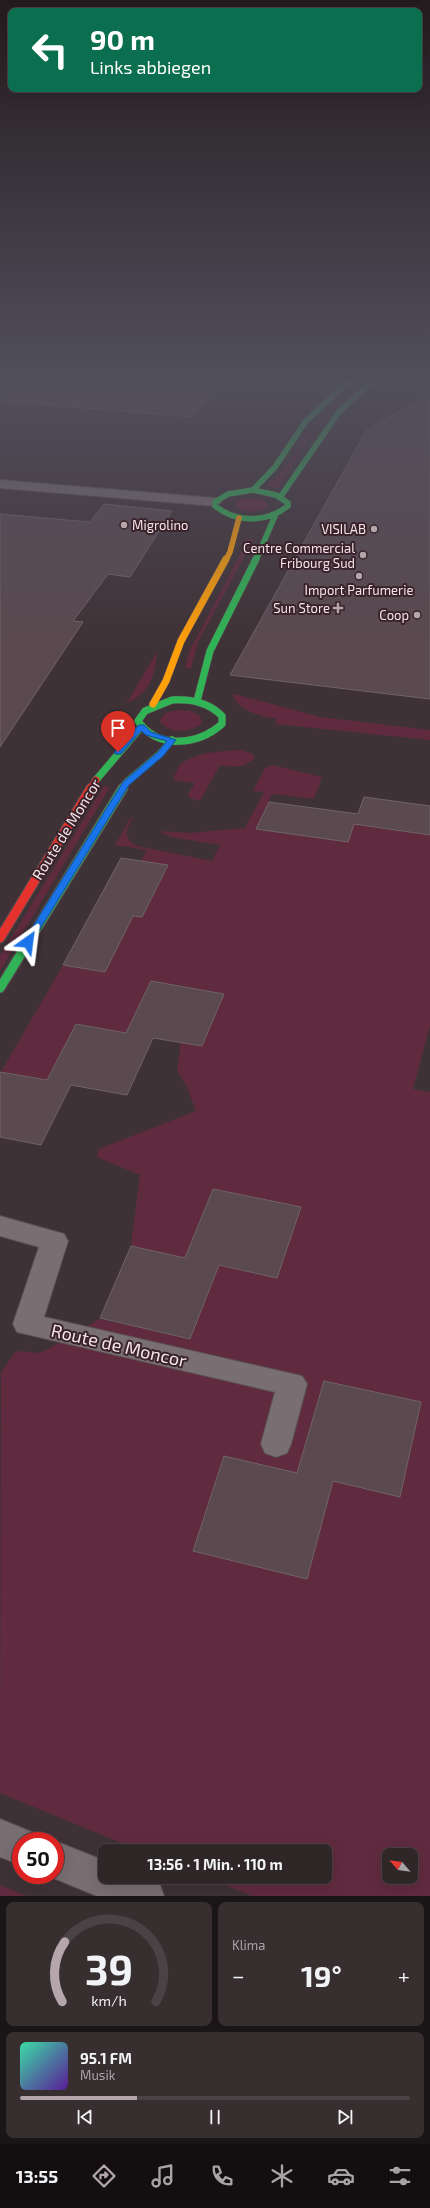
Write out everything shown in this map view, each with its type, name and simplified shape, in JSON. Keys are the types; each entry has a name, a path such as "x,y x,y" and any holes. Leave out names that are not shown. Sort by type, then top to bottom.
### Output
{"main road":[{"path":"253,490 276,465"},
{"path":"281,496 302,465"},
{"path":"253,490 281,496 288,503 286,510 275,516 257,519 239,518 222,513 215,506 215,502 229,493 253,490"},
{"path":"197,701 202,690 209,653 267,538 275,516"},
{"path":"153,704 172,700 197,701 210,705 219,712 222,720 219,728 201,738 172,740 148,733 141,727 139,721 140,715 153,704 166,681 181,641 230,552 239,518"},
{"name":"Route de Moncor","path":"0,938 96,779 141,727"},
{"name":"Route de Moncor","path":"0,988 126,784 160,754 172,740"}],"street":[{"path":"0,484 215,502"},
{"name":"Route de Moncor","path":"0,1226 54,1241 27,1324 292,1384 276,1444"},
{"path":"0,1838 12,1843"},
{"path":"64,1864 145,1896"}],"shaded area":[{"path":"287,465 292,465 278,488 266,486 275,478"},
{"path":"249,498 264,500 269,506 257,511 248,511 236,507 235,504 239,500"},
{"path":"246,539 253,539 198,642 191,668 185,668 189,652 238,559"},
{"path":"157,652 150,683 141,694 126,704"},
{"path":"234,694 320,717 430,730 430,740 275,724 277,719 258,715 240,706 232,695"},
{"path":"177,710 191,711 200,716 202,723 193,729 182,731 165,727 160,720 165,713"},
{"path":"240,750 251,753 255,757 247,764 235,767 220,765 200,801 190,798 188,794 195,783 173,780 181,764 189,759 203,754"},
{"path":"272,765 322,777 314,799 272,794 257,829 348,841 354,824 430,835 430,1025 413,1089 430,1092 430,1896 252,1896 222,1884 332,1884 332,1844 124,1844 0,1793 1,1372 16,1351 41,1353 100,1319 190,1339 219,1265 277,1278 301,1207 213,1189 185,1258 131,1246 140,1175 97,1157 99,1149 196,1111 187,1087 177,1070 181,1042 202,1046 224,994 151,981 126,1033 76,1024 47,1080 1,1072 63,965 104,972 133,916 142,917 168,866 141,861 147,850 115,845 131,817 133,818 127,830 127,837 137,846 212,861 220,845 171,837 159,831 190,833 245,828 264,792 253,791 265,768"},
{"path":"104,786 110,787 0,971 0,956"},
{"path":"0,1885 27,1896 0,1896"}],"building":[{"name":"Centre Commercial Fribourg Sud","path":"347,465 430,465 430,699 230,675"},
{"path":"104,504 172,511 130,577 108,574 73,621 83,622 0,747 0,514 90,522"},
{"path":"364,797 430,806 430,835 354,824 348,842 256,829 269,802 358,814"},
{"path":"121,858 168,865 142,917 133,916 105,972 63,965"},
{"path":"151,981 224,994 202,1046 153,1038 127,1095 71,1085 41,1145 0,1137 0,1072 47,1080 76,1024 126,1033"},
{"path":"213,1189 301,1207 277,1278 219,1265 190,1339 100,1318 131,1246 185,1258"},
{"path":"324,1381 421,1402 400,1497 333,1481 307,1579 193,1551 224,1456 297,1473"}],"traffic: fast":[{"path":"253,490 276,465"},
{"path":"281,496 302,465"},
{"path":"253,490 268,492 276,495 288,503 288,506 272,516 252,520 231,516 215,506 215,502 228,494 253,490"},
{"path":"197,701 210,651 252,568 275,516"},
{"path":"172,700 186,700 205,704 217,711 222,716 222,724 214,731 191,740 165,740 154,737 144,730 138,721 145,711 172,700"},
{"path":"96,780 141,727"},
{"path":"0,988 126,783 160,754 172,740"}],"traffic: slow":[{"path":"153,704 166,681 181,641 230,552 239,518"}],"traffic: jam":[{"path":"0,938 96,780"}],"place":[{"name":"Migrolino","path":"124,525"},
{"name":"VISILAB","path":"374,529"},
{"name":"Centre Commercial Fribourg Sud","path":"363,555"},
{"name":"Import Parfumerie","path":"359,576"},
{"name":"Sun Store","path":"338,608"},
{"name":"Coop","path":"417,615"}],"route":[{"path":"28,942 126,784 133,776 160,754 172,740 160,738 148,733 141,727 118,752"}]}
